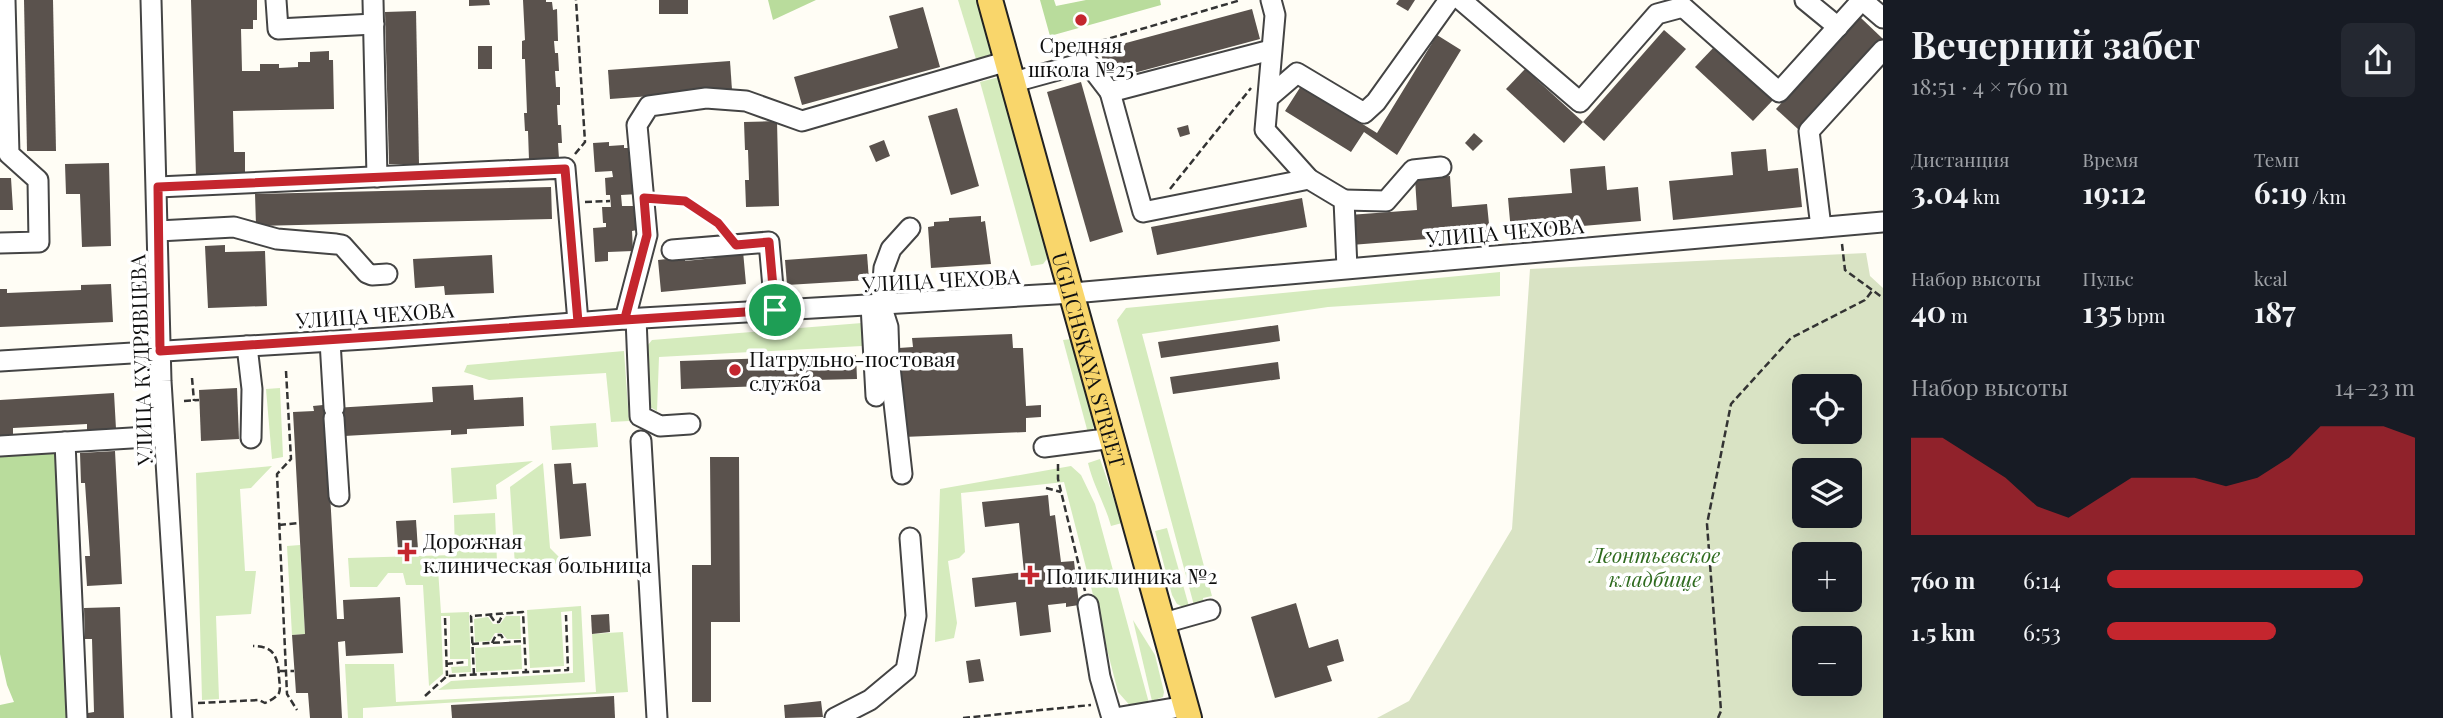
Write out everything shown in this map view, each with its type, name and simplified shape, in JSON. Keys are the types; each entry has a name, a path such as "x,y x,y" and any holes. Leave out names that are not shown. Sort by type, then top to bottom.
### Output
{"main road":[{"name":"UGLICHSKAYA STREET","path":"990,0 1188,712"}],"street":[{"path":"0,243 39,242 38,180 5,154 5,0"},
{"name":"УЛИЦА КУДРЯВЦЕВА","path":"151,0 158,187 160,351 182,718"},
{"path":"276,0 278,29 374,24"},
{"path":"373,0 377,177"},
{"path":"1271,0 1275,15 1265,130 1309,179 1344,200 1386,201 1413,170 1441,167"},
{"path":"1269,97 1297,73 1364,113 1376,103 1449,0"},
{"path":"1461,0 1580,102 1657,14 1684,7 1779,92 1862,0 1883,18"},
{"path":"1805,0 1839,27"},
{"path":"1821,228 1809,131 1883,50"},
{"path":"1110,92 1271,57"},
{"path":"690,424 660,426 640,416 630,318 647,235 637,125 649,106 706,98 746,101 802,121 1011,72 1087,62 1110,92 1143,212 1309,179"},
{"path":"158,187 565,169 578,322"},
{"path":"1344,200 1347,268"},
{"name":"УЛИЦА ЧЕХОВА","path":"0,361 330,341 630,318 1073,293 1883,222"},
{"path":"158,231 234,227 277,239 336,243 352,254 367,273 387,274"},
{"path":"876,396 876,305 891,249 910,228"},
{"path":"672,250 769,242 775,310"},
{"path":"876,305 888,327 902,474"},
{"path":"330,341 339,496"},
{"path":"247,346 252,389 251,438"},
{"path":"0,446 164,436"},
{"path":"1051,454 1113,438"},
{"path":"641,441 657,718"},
{"path":"65,442 77,718"},
{"path":"835,718 870,700 906,670 916,617 911,538"},
{"path":"1088,605 1100,677 1112,713 1188,712"},
{"path":"1164,623 1210,610"}],"path":[{"path":"565,169 584,142 576,0"},
{"path":"1084,46 1241,0"},
{"path":"1153,210 1271,57"},
{"path":"644,198 685,201 718,223 736,245"},
{"path":"568,204 610,201"},
{"path":"1841,237 1845,270 1883,298"},
{"path":"1718,718 1721,710 1707,524 1731,404 1791,338 1865,300 1872,291"},
{"path":"286,371 290,458 277,474 287,694 297,710"},
{"path":"192,379 194,401"},
{"path":"184,401 199,401"},
{"path":"1051,454 1088,605"},
{"path":"1046,488 1061,492"},
{"path":"279,525 299,523"},
{"path":"474,675 471,616 523,612 526,672"},
{"path":"490,615 495,622 499,622 503,614"},
{"path":"425,696 447,676 568,670 566,615"},
{"path":"445,618 447,676"},
{"path":"492,643 496,635 501,635 505,642"},
{"path":"472,644 524,641"},
{"path":"198,703 258,700 265,703 280,691 278,659 271,650 253,646"},
{"path":"446,664 466,662"},
{"path":"279,671 294,671"},
{"path":"963,718 1112,713"}],"green space":[{"path":"768,0 816,0 773,20"},
{"path":"958,0 976,0 993,54 976,59"},
{"name":"Средняя школа №25","path":"1040,0 1054,0 1056,6 1086,0 1160,0 1161,5 1050,36"},
{"path":"999,77 1046,249 1047,259 1043,264 1031,266 980,82"},
{"name":"Леонтьевское кладбище","path":"1866,253 1870,276 1883,288 1883,718 1377,718 1409,701 1512,529 1530,269"},
{"path":"1500,272 1500,296 1328,307 1142,334 1212,596 1203,598 1205,607 1195,609 1117,320 1126,308"},
{"path":"862,323 862,346 659,357 657,411 643,403 640,355 652,340"},
{"path":"1071,339 1094,424 1092,434 1088,433 1063,340"},
{"path":"624,351 629,421 611,422 606,373 489,380 464,372 467,365"},
{"path":"280,388 283,457 272,459 266,389"},
{"path":"596,423 598,447 552,450 550,426"},
{"path":"58,447 70,718 0,718 0,705 14,702 0,654 0,450"},
{"path":"1100,459 1122,523 1111,526 1088,463"},
{"path":"533,461 496,485 497,499 453,503 451,468"},
{"path":"543,463 550,548 565,563 515,566 510,487"},
{"path":"272,466 251,488 240,489 245,571 256,571 251,614 216,616 219,699 202,700 196,473"},
{"path":"1071,466 1081,475 1095,504 1149,703 1133,709 1118,692 1064,482 961,493 965,552 959,558 948,561 957,623 954,638 935,642 940,489"},
{"path":"495,513 497,562 438,569 441,613 469,612 471,672 452,673 451,667 468,666 468,659 450,659 450,616 441,616 443,674 429,686 423,585 406,585 403,573 388,573 377,587 350,587 348,558 455,555 454,515"},
{"path":"1167,528 1190,610 1177,604 1172,595 1155,531"},
{"path":"300,545 305,634 292,635 287,546"},
{"path":"581,606 585,682 438,690 451,681 573,673 572,611 561,612 564,666 530,668 527,610"},
{"path":"506,616 520,616 521,639 507,639 502,633 495,633 490,641 475,642 474,619 488,617 493,624 500,624"},
{"path":"1133,620 1155,655 1164,692 1163,697 1152,701"},
{"path":"623,632 628,692 363,708 363,718 348,718 345,664 394,664 396,702 596,692 592,634"},
{"path":"521,645 522,669 476,672 475,648"}],"building":[{"path":"24,0 53,0 56,151 27,151"},
{"path":"191,0 257,0 257,20 253,20 253,29 241,29 242,71 260,71 260,64 279,64 279,68 298,67 298,62 310,62 310,52 329,51 329,60 333,60 334,109 233,111 234,152 245,152 245,176 196,177"},
{"path":"469,0 489,0 490,5 469,6"},
{"path":"523,0 546,0 552,2 553,10 557,9 558,41 554,41 559,71 555,71 556,87 560,87 560,105 557,105 562,143 558,143 559,159 529,160 524,113 527,113 525,59 522,59 522,41 525,40"},
{"path":"659,0 688,0 688,14 659,14"},
{"path":"1399,0 1415,0 1408,11 1396,4"},
{"path":"923,7 940,67 802,105 794,77 898,48 889,16"},
{"path":"1252,9 1260,39 1108,80 1100,50"},
{"path":"416,11 419,164 389,164 385,12"},
{"path":"1860,17 1883,39 1799,130 1776,109"},
{"path":"1664,30 1686,49 1604,141 1583,122"},
{"path":"1437,35 1461,50 1397,155 1364,132 1351,152 1285,111 1301,86 1377,133"},
{"path":"1716,45 1774,99 1753,121 1695,67"},
{"path":"478,46 492,46 492,69 478,69"},
{"path":"730,61 732,90 610,99 608,70"},
{"path":"1525,69 1583,122 1564,143 1506,89"},
{"path":"1081,82 1123,232 1090,242 1047,92"},
{"path":"957,108 979,186 951,195 928,116"},
{"path":"777,121 779,206 746,207 745,180 749,180 744,122"},
{"path":"1188,125 1190,134 1180,137 1177,128"},
{"path":"1474,133 1483,141 1473,151 1465,143"},
{"path":"884,140 890,156 876,162 869,146"},
{"path":"609,142 609,146 624,145 624,148 634,148 638,194 621,195 622,206 635,206 637,230 632,231 633,251 608,252 608,261 595,262 593,228 606,227 606,223 603,223 602,207 611,207 610,195 606,195 605,178 613,177 612,171 595,172 593,143"},
{"path":"1766,149 1768,171 1798,168 1802,207 1673,220 1669,181 1733,175 1731,152"},
{"path":"109,163 111,246 82,247 80,194 66,194 65,164"},
{"path":"1605,166 1607,190 1638,187 1641,221 1511,232 1508,198 1572,193 1570,169"},
{"path":"1450,176 1452,207 1487,204 1490,234 1351,245 1349,215 1417,210 1415,179"},
{"path":"0,178 11,178 13,210 0,210"},
{"path":"551,187 552,219 256,226 255,194"},
{"path":"1302,198 1307,227 1157,255 1151,227"},
{"path":"981,216 981,222 985,221 991,264 931,268 928,227 934,226 934,222 949,221 949,218"},
{"path":"225,245 225,252 265,251 267,306 208,308 205,246"},
{"path":"743,251 746,284 661,292 658,260 715,258 714,254"},
{"path":"867,254 869,280 787,285 785,260"},
{"path":"492,255 494,293 445,295 444,286 415,288 413,259"},
{"path":"111,284 113,322 0,327 0,289 7,289 7,293 81,290 81,285"},
{"path":"1278,325 1280,341 1161,358 1158,342"},
{"path":"1012,334 1013,348 1023,348 1026,406 1041,405 1041,417 1026,418 1026,432 903,437 899,348 913,347 912,338"},
{"path":"856,355 857,379 815,380 815,384 681,389 680,361"},
{"path":"1278,362 1280,379 1173,394 1170,377"},
{"path":"473,385 474,400 523,397 524,426 467,429 467,434 451,435 451,430 327,439 337,619 344,619 343,600 400,597 403,653 346,656 345,641 338,642 342,718 310,718 308,693 296,693 292,635 305,634 293,412 314,411 313,406 333,404 334,408 433,402 432,387"},
{"path":"237,388 239,439 201,441 199,390"},
{"path":"114,393 116,429 87,431 87,424 13,428 13,436 0,437 0,400"},
{"path":"115,451 122,584 87,586 85,556 90,556 80,453"},
{"path":"710,457 739,457 740,622 711,622 711,702 692,702 692,565 711,565"},
{"path":"571,463 573,484 586,483 591,536 560,539 554,464"},
{"name":"Поликлиника №2","path":"1048,495 1050,516 1055,515 1061,562 1074,561 1079,605 1048,605 1051,632 1020,636 1016,602 975,607 972,578 1024,572 1019,523 985,527 982,502"},
{"path":"416,520 418,550 398,551 396,521"},
{"path":"1296,603 1309,648 1338,639 1344,661 1327,666 1332,681 1275,698 1251,617"},
{"path":"120,607 124,718 88,718 88,713 94,712 92,639 85,639 84,608"},
{"path":"609,614 610,632 592,634 591,615"},
{"path":"980,659 984,681 969,683 966,661"},
{"path":"614,696 615,718 452,718 451,705"},
{"path":"821,701 823,717 785,718 784,705"}],"place":[{"name":"Средняя школа №25","path":"1081,20"},
{"name":"Патрульно-постовая служба","path":"735,370"},
{"name":"Дорожная клиническая больница","path":"407,552"},
{"name":"Поликлиника №2","path":"1030,575"}],"route":[{"path":"565,169 578,322 625,318 647,235 644,198 685,201 718,223 736,245 769,242 775,310 160,351 158,187 565,169"}]}
